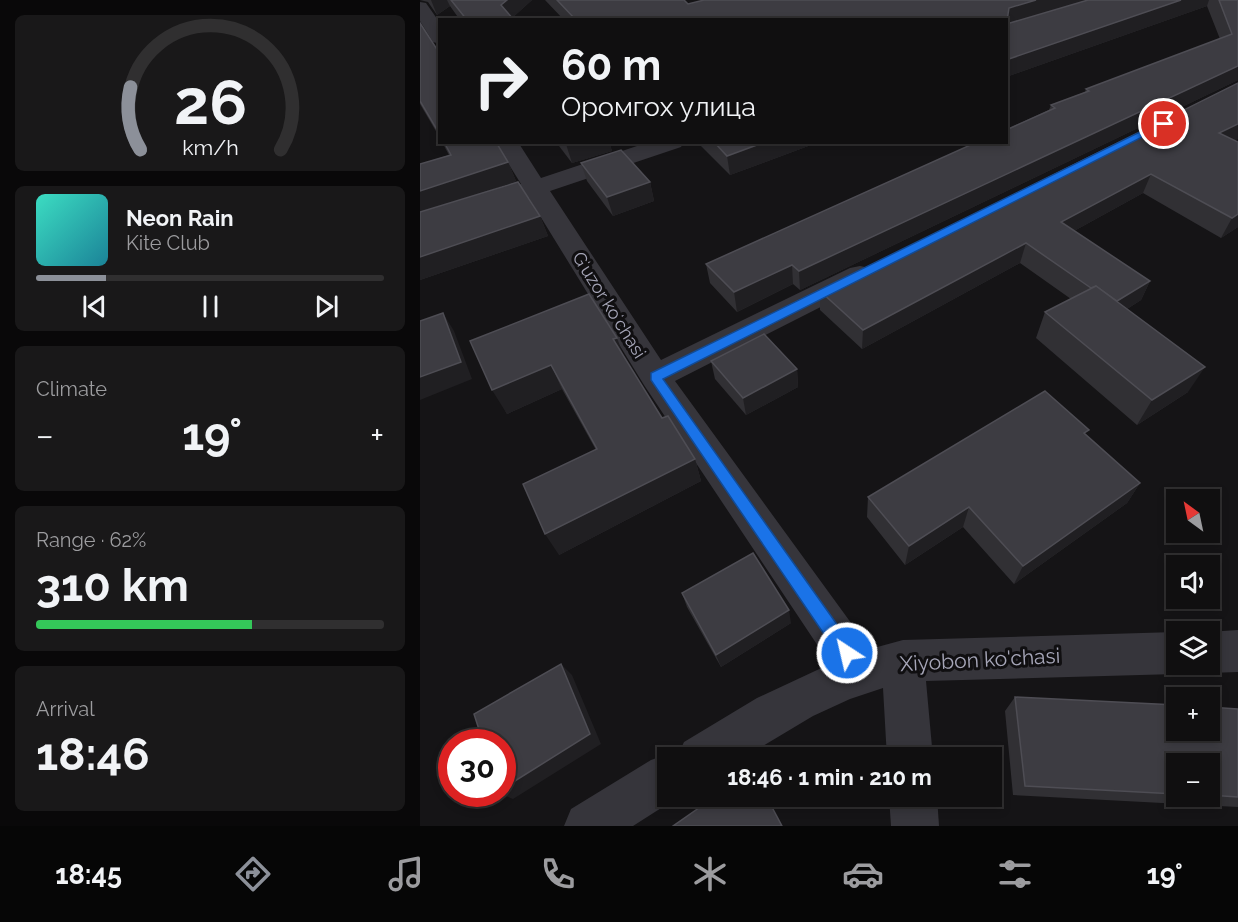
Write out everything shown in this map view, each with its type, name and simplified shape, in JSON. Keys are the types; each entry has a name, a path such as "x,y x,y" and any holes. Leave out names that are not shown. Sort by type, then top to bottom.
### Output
{"street":[{"path":"420,7 438,35"},
{"name":"Gʻuzor koʻchasi","path":"507,144 655,377 860,671"},
{"path":"493,201 667,144"},
{"path":"655,377 885,262"},
{"path":"1220,652 1238,651"},
{"name":"Xiyobon ko'chasi","path":"718,747 774,712 860,671 903,661 1166,653"},
{"path":"903,661 909,747"},
{"path":"588,826 657,784"},
{"path":"914,807 915,826"}],"building":[{"path":"451,0 507,0 501,5 512,18 465,18"},
{"path":"557,0 684,0 688,4 704,0 1036,0 1009,8 1007,18 574,18"},
{"path":"1088,0 1181,0 1008,59 1008,22 1010,23"},
{"path":"1219,0 1238,0 1238,66 799,271 792,265 734,292 706,264 973,144 1008,144 1008,129 1055,108 1051,105 1089,91 1086,89 1232,34"},
{"path":"420,23 438,51 438,132 420,101"},
{"path":"1238,83 1238,124 1219,133 1238,142 1238,214 1232,218 1151,174 1061,222 1150,281 1117,301 1096,286 1091,288 1026,243 863,330 820,291"},
{"path":"445,144 497,144 508,162 420,191 420,164 451,155"},
{"path":"716,144 760,144 727,156"},
{"path":"621,150 650,182 607,197 581,163"},
{"path":"518,182 540,216 420,257 420,212"},
{"path":"1096,286 1205,367 1152,400 1045,312"},
{"path":"589,294 617,338 613,339 662,418 668,416 695,459 545,534 523,484 597,449 551,365 492,390 470,341"},
{"path":"443,313 461,362 420,377 420,321"},
{"path":"764,334 797,369 743,398 711,361"},
{"path":"1045,391 1089,430 1084,433 1140,483 1023,566 969,507 909,546 868,497"},
{"path":"753,553 789,610 716,655 682,593"},
{"path":"561,664 590,734 516,780 516,729 479,729 474,714"},
{"path":"1015,697 1166,705 1166,741 1220,741 1220,708 1238,709 1238,797 1220,796 1220,753 1166,753 1166,793 1025,786"},
{"path":"700,807 772,807 782,826 673,826"}],"route":[{"path":"847,653 655,377 1164,124"}]}
